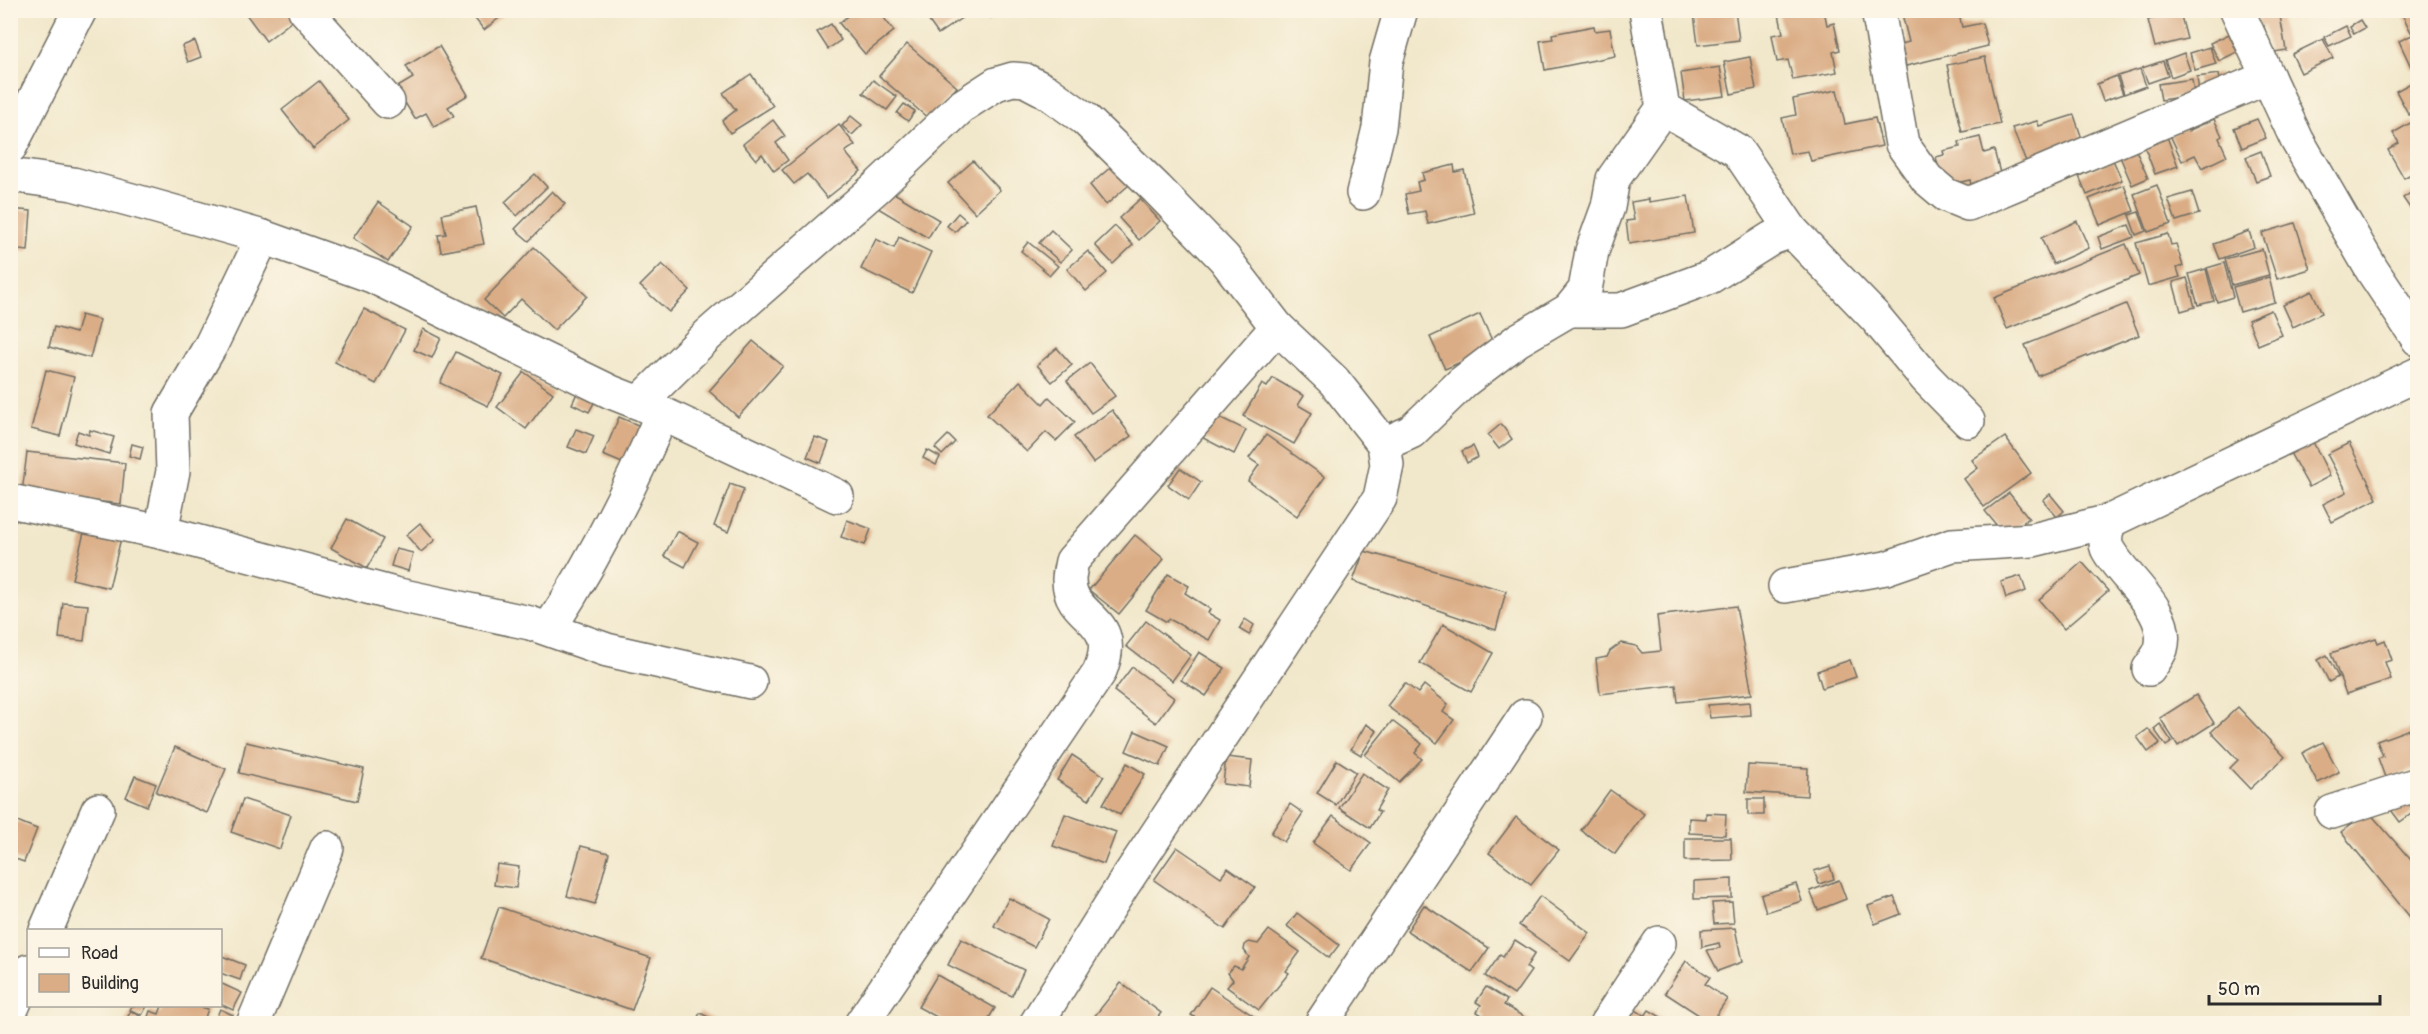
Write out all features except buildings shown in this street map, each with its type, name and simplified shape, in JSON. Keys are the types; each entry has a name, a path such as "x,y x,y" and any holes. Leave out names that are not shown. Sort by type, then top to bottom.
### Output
{"street":[{"path":"10,147 80,10"},
{"path":"305,10 388,102"},
{"path":"1363,193 1379,128 1386,62 1401,10"},
{"path":"1384,444 1411,432 1463,382 1509,347 1569,310 1585,290 1593,251 1608,207 1613,179 1663,108 1646,10"},
{"path":"1878,10 1902,144 1927,179 1946,195 1968,204 2268,77"},
{"path":"2237,10 2297,140 2372,270 2418,339"},
{"path":"549,629 594,557 624,501 650,408 687,355 877,187 962,106 996,84 1013,79 1025,80 1046,91 1085,119 1224,258 1277,327 1334,381 1384,444 1387,465 1380,498 1123,885 1036,1023"},
{"path":"1663,108 1738,151 1792,231 1875,317 1926,378 1968,421"},
{"path":"10,175 73,184 263,237 372,276 837,496"},
{"path":"1569,310 1621,310 1710,278 1772,238 1792,231"},
{"path":"161,532 173,471 171,424 174,404 211,345 263,237"},
{"path":"861,1023 1100,673 1108,654 1107,643 1100,626 1075,600 1069,581 1072,561 1277,327"},
{"path":"1785,586 1886,568 1952,545 2033,540 2110,521 2418,374"},
{"path":"10,501 161,532 383,591 549,629 607,650 750,682"},
{"path":"2110,521 2106,533 2106,547 2150,604 2162,632 2161,649 2149,669"},
{"path":"1321,1023 1525,716"},
{"path":"2332,812 2418,784"},
{"path":"46,929 98,810"},
{"path":"253,1023 327,848"},
{"path":"1606,1023 1659,943"},
{"path":"10,1013 27,973"}]}
